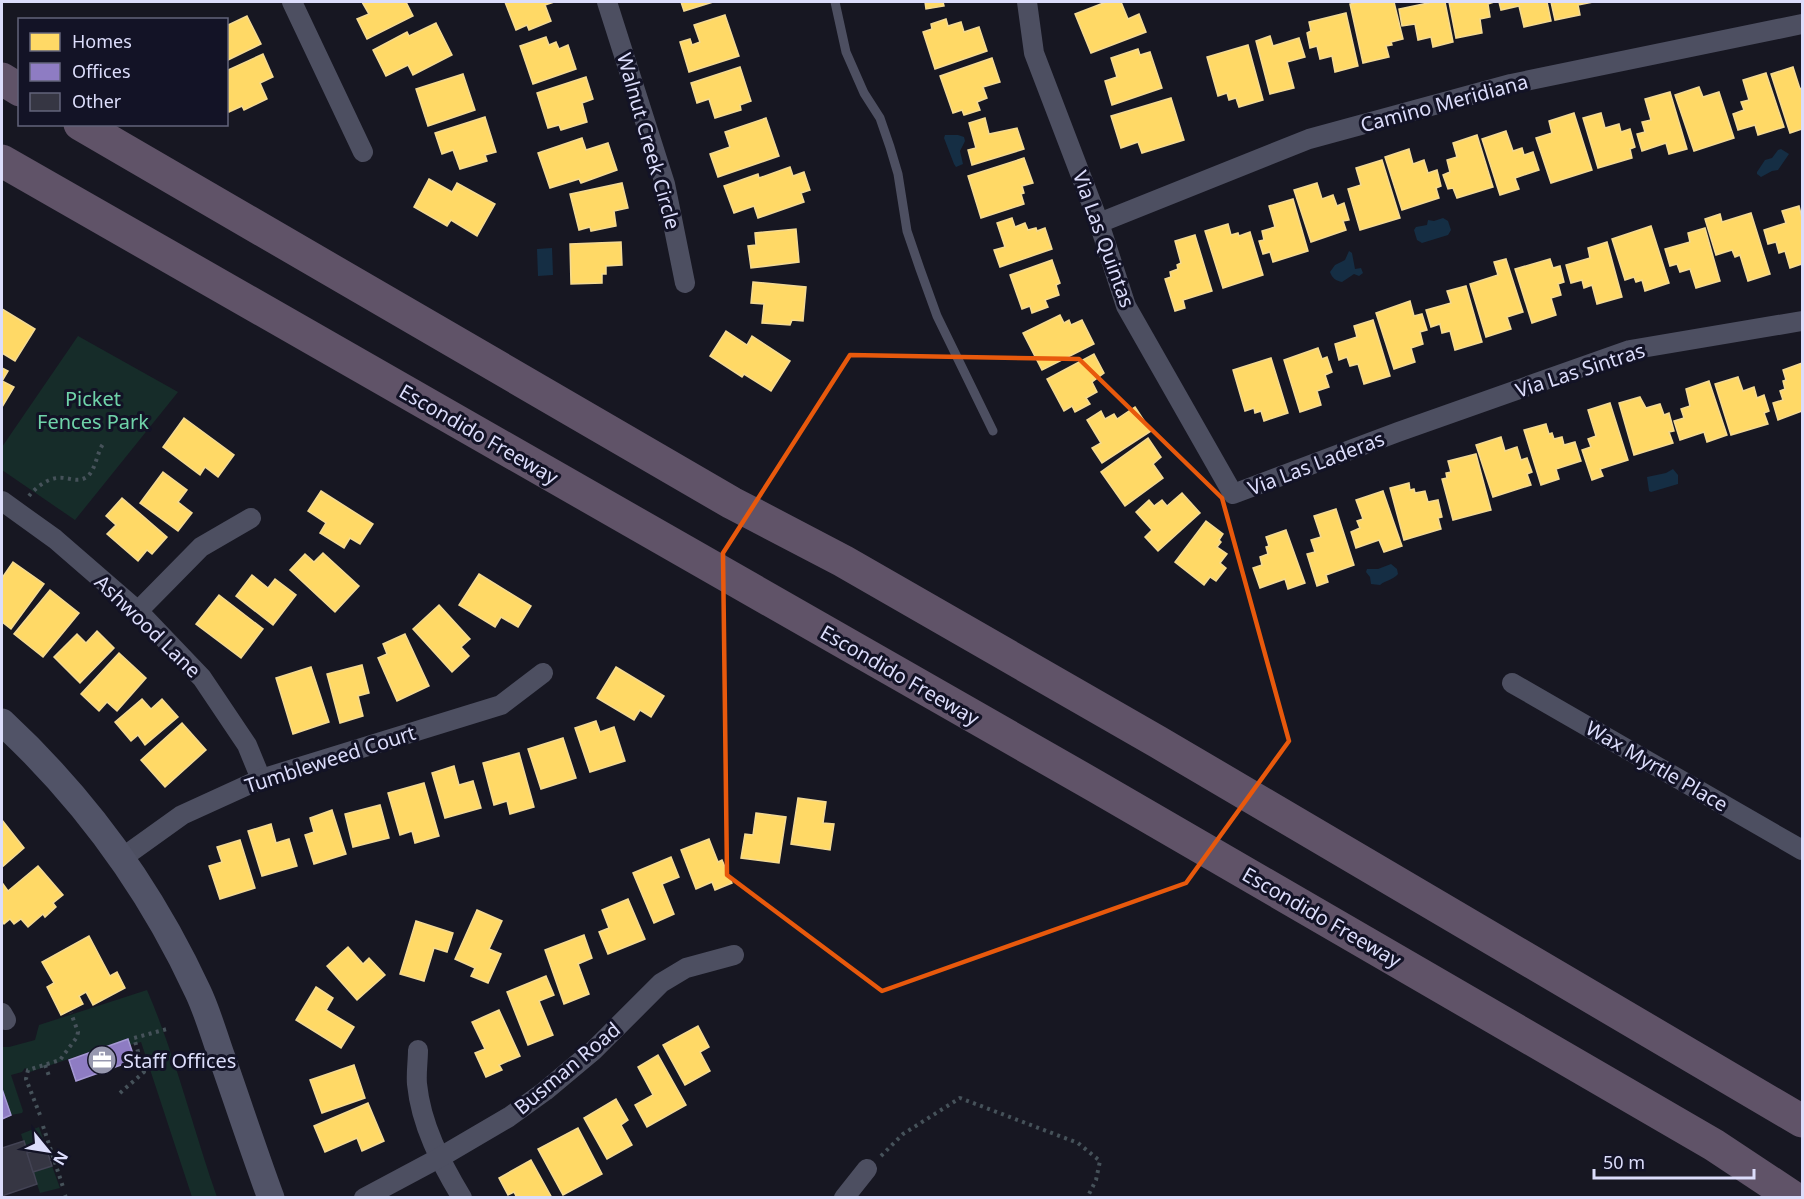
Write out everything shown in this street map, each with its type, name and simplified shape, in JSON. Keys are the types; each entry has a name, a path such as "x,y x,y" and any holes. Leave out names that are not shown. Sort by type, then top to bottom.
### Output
{"highway":[{"path":"2,79 18,89"},
{"path":"83,126 732,503 843,561 1158,742 1803,1121"},
{"name":"Escondido Freeway","path":"2,161 1128,805 1714,1144 1794,1197"}],"main road":[{"path":"2,722 33,751 88,811 122,858 159,916 199,993 271,1197"}],"street":[{"path":"292,2 363,152"},
{"name":"Walnut Creek Circle","path":"607,2 665,184 685,283"},
{"name":"Via Las Quintas","path":"1027,2 1034,53 1099,223 1126,306 1233,494"},
{"name":"Camino Meridiana","path":"1099,223 1309,139 1511,84 1803,24"},
{"name":"Via Las Sintras","path":"1398,432 1630,350 1803,321"},
{"name":"Via Las Laderas","path":"1233,494 1398,432"},
{"name":"Ashwood Lane","path":"2,501 55,539 138,611 202,678 246,745 261,779"},
{"path":"138,611 201,547 251,518"},
{"name":"Tumbleweed Court","path":"122,858 182,815 261,779 501,705 543,673"},
{"name":"Wax Myrtle Place","path":"1512,683 1803,850"},
{"name":"Busman Road","path":"364,1197 439,1158 509,1117 545,1091 594,1050 661,983 686,968 734,956"},
{"path":"418,1050 417,1084 425,1121 439,1158 462,1197"},
{"path":"844,1197 867,1169"}],"lane":[{"path":"836,2 846,52 864,93 880,118 890,147 898,174 907,231 937,316 993,431"}],"path":[{"path":"19,512 31,493 46,482 54,478 78,480 87,477 92,472 103,444"},
{"path":"40,1115 26,1079 28,1070 60,1060 77,1037 78,1032 71,1013"},
{"path":"120,1093 144,1072 134,1038 167,1029"},
{"path":"45,1065 49,1076"},
{"path":"867,1169 903,1134 960,1098 1078,1143 1100,1161 1096,1180 1087,1197"},
{"path":"43,1126 63,1187"}],"highlighted area":[{"path":"850,355 1079,359 1222,498 1289,741 1186,883 882,991 727,875 723,553"}],"green space":[{"name":"Picket Fences Park","path":"78,336 178,392 75,520 2,470 2,447"},
{"path":"147,990 167,1041 217,1197 192,1197 141,1042 130,1045 128,1039 30,1072 25,1068 22,1072 11,1075 22,1113 11,1115 2,1089 2,1047 35,1040 39,1025"},
{"path":"39,1127 46,1147 27,1153 21,1134"},
{"path":"52,1166 60,1188 40,1193 33,1172"}],"water":[{"path":"945,135 964,137 965,141 960,151 963,164 956,167 954,164 944,138"},
{"path":"1781,149 1789,154 1778,170 1761,177 1757,174 1765,160 1772,158"},
{"path":"1443,218 1448,221 1451,230 1448,235 1422,243 1417,240 1414,230 1416,227 1427,225 1428,220"},
{"path":"552,248 553,275 538,276 537,249"},
{"path":"1349,251 1352,253 1355,269 1361,268 1363,273 1359,276 1354,274 1340,282 1333,278 1330,272 1335,265 1345,260"},
{"path":"1673,469 1678,475 1678,484 1649,491 1647,477"},
{"path":"1391,564 1397,569 1396,576 1380,585 1371,584 1367,569 1378,569"}],"building: Homes":[{"path":"362,2 406,2 413,16 367,39 357,19 369,14"},
{"path":"505,2 554,2 545,5 551,21 529,30 527,25 516,30"},
{"path":"681,2 713,2 684,11"},
{"path":"925,2 943,2 944,6 926,9"},
{"path":"1106,2 1121,2 1128,19 1139,14 1146,32 1091,53 1075,14"},
{"path":"1394,2 1403,39 1386,46 1389,57 1363,63 1350,4"},
{"path":"1427,2 1445,2 1453,42 1433,47 1431,37 1418,40 1415,24 1402,26 1399,9"},
{"path":"1449,2 1494,2 1488,4 1490,17 1480,19 1482,33 1456,38"},
{"path":"1499,2 1547,2 1551,21 1524,27 1519,6 1501,10"},
{"path":"1551,2 1593,2 1578,5 1580,15 1555,20"},
{"path":"1346,13 1358,66 1335,72 1332,56 1320,59 1317,46 1310,48 1307,33 1311,31 1309,22"},
{"path":"725,15 739,56 689,72 680,42 690,39 692,45 700,42 694,25"},
{"path":"247,16 261,44 228,60 228,25"},
{"path":"946,19 948,26 961,22 964,32 979,27 987,51 935,69 923,32 932,29 931,24"},
{"path":"436,23 452,55 413,75 408,65 386,76 373,50 407,32 409,36"},
{"path":"1270,36 1273,46 1299,38 1305,57 1287,62 1294,88 1270,94 1256,41"},
{"path":"546,37 549,45 556,42 559,49 568,45 576,69 533,84 520,46"},
{"path":"1248,45 1263,100 1239,107 1236,98 1229,100 1227,93 1218,96 1207,57"},
{"path":"1138,49 1140,55 1150,52 1162,88 1112,105 1105,81 1117,77 1111,58"},
{"path":"263,54 273,77 260,83 267,99 244,110 242,106 229,112 228,70"},
{"path":"992,58 1000,82 983,87 987,98 977,102 980,110 964,115 962,110 953,113 940,76"},
{"path":"740,67 751,101 740,105 741,110 715,118 709,99 697,103 691,83"},
{"path":"1793,67 1800,89 1802,88 1802,129 1790,133 1771,74"},
{"path":"1766,73 1784,127 1758,135 1755,125 1738,130 1733,114 1744,110 1741,102 1749,100 1743,80"},
{"path":"463,74 475,110 428,126 416,89"},
{"path":"586,77 593,99 582,103 587,122 561,130 559,125 548,128 537,93"},
{"path":"1699,87 1703,97 1719,92 1734,138 1694,151 1675,95"},
{"path":"1670,92 1687,149 1669,154 1666,143 1642,151 1637,134 1645,132 1642,122 1651,120 1645,99"},
{"path":"1171,98 1184,140 1142,153 1138,142 1121,148 1111,116"},
{"path":"1574,113 1592,170 1551,183 1536,138 1552,133 1549,121"},
{"path":"1601,113 1605,128 1619,124 1621,132 1630,129 1635,147 1630,149 1632,158 1598,168 1583,118"},
{"path":"485,117 496,152 485,155 487,161 460,169 453,150 442,154 435,133"},
{"path":"766,118 779,156 718,177 710,154 730,147 725,132"},
{"path":"985,118 989,134 1017,128 1024,149 972,165 968,150 976,148 969,123"},
{"path":"1506,131 1513,151 1522,148 1524,155 1533,152 1539,170 1515,178 1519,189 1500,195 1482,139"},
{"path":"1477,135 1493,187 1457,198 1453,188 1448,189 1443,175 1450,172 1447,160 1457,157 1453,143"},
{"path":"582,138 586,150 608,143 617,170 581,183 579,179 550,188 538,153"},
{"path":"1409,149 1413,164 1424,160 1428,173 1437,170 1441,186 1436,188 1439,198 1402,210 1385,157"},
{"path":"1024,158 1033,183 1022,186 1024,193 1021,194 1024,204 981,218 968,176"},
{"path":"1382,160 1400,218 1360,230 1348,189 1361,185 1356,168"},
{"path":"790,167 793,176 804,172 810,190 801,193 804,202 758,218 754,206 734,213 724,186 758,174 759,178"},
{"path":"429,179 452,192 457,183 495,204 477,236 451,220 447,226 414,207"},
{"path":"622,183 628,208 614,211 616,226 591,231 590,227 579,230 570,194"},
{"path":"1317,183 1322,199 1333,195 1337,206 1344,203 1349,220 1343,221 1346,230 1311,242 1294,190"},
{"path":"1293,199 1308,251 1273,262 1270,252 1263,254 1259,241 1264,240 1262,231 1275,227 1269,206"},
{"path":"1799,206 1802,218 1802,264 1790,268 1785,251 1779,253 1776,242 1768,244 1764,230 1786,223 1782,211"},
{"path":"1751,213 1770,274 1748,281 1740,255 1735,257 1732,250 1716,255 1705,219 1720,214 1722,222"},
{"path":"1012,218 1015,227 1025,223 1028,230 1036,228 1037,231 1045,228 1052,249 1000,267 994,250 1005,247 997,223"},
{"path":"1228,224 1231,235 1238,233 1239,236 1250,232 1263,275 1223,288 1205,231"},
{"path":"1651,226 1669,283 1645,291 1642,280 1636,282 1634,277 1625,280 1612,239"},
{"path":"1705,228 1720,281 1696,288 1690,269 1680,272 1677,264 1670,266 1665,249 1690,242 1688,233"},
{"path":"796,229 799,262 751,268 748,246 756,245 755,233"},
{"path":"1195,235 1212,291 1183,300 1185,308 1175,311 1165,279 1171,277 1170,272 1178,269 1177,265 1181,263 1175,241"},
{"path":"621,242 622,265 606,266 606,274 602,274 602,283 571,284 570,244"},
{"path":"1607,242 1622,297 1597,304 1592,285 1584,288 1582,280 1571,283 1566,265 1590,258 1588,248"},
{"path":"1506,259 1523,312 1507,317 1511,329 1486,337 1470,284 1498,275 1494,262"},
{"path":"1550,259 1553,268 1560,266 1564,282 1558,284 1561,295 1551,298 1556,315 1532,323 1515,269"},
{"path":"1052,260 1060,283 1056,285 1059,295 1045,300 1048,307 1032,313 1030,306 1022,309 1010,275"},
{"path":"753,282 806,287 803,321 792,320 790,325 762,323 764,304 751,303"},
{"path":"1466,286 1482,342 1455,350 1450,331 1442,333 1440,324 1431,327 1426,310 1451,303 1447,291"},
{"path":"1410,301 1414,316 1422,314 1427,330 1420,332 1423,344 1411,348 1415,362 1394,369 1376,313"},
{"path":"2,309 35,329 15,361 2,353"},
{"path":"1060,315 1064,323 1069,320 1071,325 1082,320 1094,344 1042,370 1023,333"},
{"path":"1373,320 1390,376 1364,384 1358,364 1350,366 1347,357 1339,360 1335,344 1357,337 1354,326"},
{"path":"726,331 747,345 752,336 790,361 771,391 744,374 742,377 710,356"},
{"path":"1318,348 1322,359 1327,357 1332,372 1325,375 1329,387 1317,391 1321,405 1300,412 1284,360"},
{"path":"1094,354 1104,373 1092,382 1097,392 1086,398 1090,404 1075,412 1072,406 1064,411 1047,379"},
{"path":"1271,358 1288,413 1264,421 1261,411 1255,413 1254,408 1245,411 1233,370"},
{"path":"1802,363 1802,411 1778,420 1773,403 1783,400 1780,391 1785,389 1783,381 1786,380 1783,370"},
{"path":"2,368 8,371 2,381"},
{"path":"1738,377 1743,391 1754,387 1757,398 1764,395 1769,411 1764,413 1768,424 1731,435 1715,384"},
{"path":"2,381 14,387 2,407"},
{"path":"1709,381 1727,435 1707,442 1704,432 1680,440 1674,421 1684,418 1681,409 1690,406 1686,389"},
{"path":"1640,397 1646,408 1660,404 1664,415 1669,413 1674,431 1669,432 1673,443 1634,455 1619,403"},
{"path":"1610,403 1628,460 1600,469 1603,476 1592,480 1582,450 1591,447 1588,439 1596,436 1588,410"},
{"path":"1135,407 1151,431 1102,463 1092,448 1101,443 1087,420 1101,411 1105,419 1114,414 1117,419"},
{"path":"184,418 234,455 218,477 205,467 200,475 163,447"},
{"path":"1546,424 1549,434 1552,433 1554,439 1562,437 1564,445 1575,442 1581,461 1556,469 1559,479 1541,485 1524,430"},
{"path":"1501,437 1505,451 1517,447 1521,460 1527,458 1532,472 1527,474 1531,485 1493,497 1476,445"},
{"path":"1148,438 1161,457 1153,464 1163,478 1125,506 1101,472"},
{"path":"1476,454 1491,510 1453,520 1442,479 1447,478 1446,473 1451,472 1448,461"},
{"path":"163,472 187,490 178,502 192,513 178,531 140,503"},
{"path":"1409,483 1410,490 1414,489 1415,493 1425,491 1428,502 1438,500 1442,517 1438,518 1441,529 1404,540 1390,488"},
{"path":"321,491 373,524 360,544 350,538 344,548 320,533 326,523 308,511"},
{"path":"1383,491 1402,546 1384,552 1379,540 1356,548 1351,532 1360,528 1357,521 1363,519 1356,500"},
{"path":"1182,493 1200,513 1158,551 1145,537 1152,530 1136,512 1149,500 1154,506 1162,500 1167,506"},
{"path":"122,498 167,537 152,554 147,550 138,561 107,534 116,525 106,516"},
{"path":"1336,509 1354,565 1326,575 1328,582 1317,586 1307,554 1315,552 1311,540 1321,537 1314,516"},
{"path":"1206,521 1223,534 1217,547 1227,554 1220,563 1226,568 1216,581 1210,577 1204,585 1175,562"},
{"path":"1286,530 1305,583 1288,589 1285,579 1260,588 1253,568 1262,565 1260,557 1268,554 1266,547 1269,546 1266,537"},
{"path":"323,553 359,586 335,612 290,570 305,554 314,562"},
{"path":"13,562 44,584 11,629 2,622 2,578"},
{"path":"479,574 531,606 518,627 501,617 495,627 459,605"},
{"path":"252,575 268,588 275,579 296,595 273,625 236,596"},
{"path":"50,590 79,613 43,657 14,634"},
{"path":"219,595 263,629 241,658 196,624"},
{"path":"439,605 470,639 461,647 469,656 452,672 413,629"},
{"path":"97,631 114,648 80,683 54,657 77,634 86,643"},
{"path":"405,634 429,686 397,701 378,658 387,654 383,644"},
{"path":"119,653 146,678 117,711 107,702 99,711 81,694"},
{"path":"362,665 369,693 358,696 363,716 340,723 327,674"},
{"path":"311,667 329,722 293,734 276,678"},
{"path":"616,667 664,696 651,717 640,710 634,720 597,698"},
{"path":"142,699 151,709 162,699 178,717 145,745 138,735 131,741 115,722"},
{"path":"596,721 600,732 614,727 625,761 590,772 575,728"},
{"path":"182,723 206,750 165,787 141,760"},
{"path":"563,738 576,778 541,789 528,749"},
{"path":"519,753 534,807 510,814 507,801 494,805 483,763"},
{"path":"454,766 459,785 473,781 481,808 445,818 432,773"},
{"path":"424,783 439,836 415,843 412,831 400,835 388,793"},
{"path":"798,798 826,802 823,823 834,824 830,850 791,844"},
{"path":"380,805 389,838 353,847 345,814"},
{"path":"332,810 346,854 314,864 305,835 314,832 310,818"},
{"path":"756,813 786,817 779,863 741,858 745,834 753,835"},
{"path":"2,820 24,848 2,867"},
{"path":"271,824 276,843 289,839 297,866 262,876 248,831"},
{"path":"709,839 718,862 722,860 732,883 715,890 712,882 696,889 681,850"},
{"path":"240,840 255,888 220,899 209,866 222,862 217,847"},
{"path":"671,857 679,877 662,884 674,914 654,923 633,873"},
{"path":"38,866 63,895 53,903 56,907 45,917 43,914 28,927 21,919 14,924 10,919 4,924 2,921 3,884 8,891"},
{"path":"628,899 645,939 608,954 599,932 609,928 602,910"},
{"path":"477,910 502,921 489,949 501,954 488,983 471,976 475,968 455,959"},
{"path":"416,921 453,933 447,952 434,948 424,981 400,974"},
{"path":"584,935 592,958 578,964 589,994 564,1004 545,950"},
{"path":"89,936 110,976 117,972 125,988 93,1005 86,992 79,996 83,1004 61,1015 47,987 54,983 42,962"},
{"path":"348,947 363,964 369,958 385,975 357,1000 327,966"},
{"path":"546,976 554,995 539,1001 553,1035 528,1045 507,992"},
{"path":"316,987 333,998 326,1010 354,1027 341,1048 296,1020"},
{"path":"499,1010 520,1056 499,1065 502,1070 486,1077 475,1053 485,1049 472,1022"},
{"path":"698,1026 709,1047 700,1052 710,1071 685,1085 663,1045"},
{"path":"658,1055 686,1105 647,1127 635,1105 653,1095 638,1067"},
{"path":"354,1065 365,1098 322,1113 310,1080"},
{"path":"616,1099 628,1120 621,1125 632,1145 607,1159 584,1118"},
{"path":"368,1103 384,1141 362,1151 357,1138 325,1152 314,1126"},
{"path":"578,1128 602,1174 563,1195 538,1149"},
{"path":"531,1160 552,1198 517,1198 514,1192 508,1195 499,1178"}],"building: Offices":[{"name":"Staff Offices","path":"128,1039 135,1060 76,1081 69,1060"},
{"path":"2,1089 11,1115 2,1119"}],"building: Other":[{"path":"24,1141 37,1184 2,1196 2,1148"},
{"path":"46,1147 52,1166 33,1172 27,1153"}],"place":[{"name":"Staff Offices","path":"102,1060"}]}
